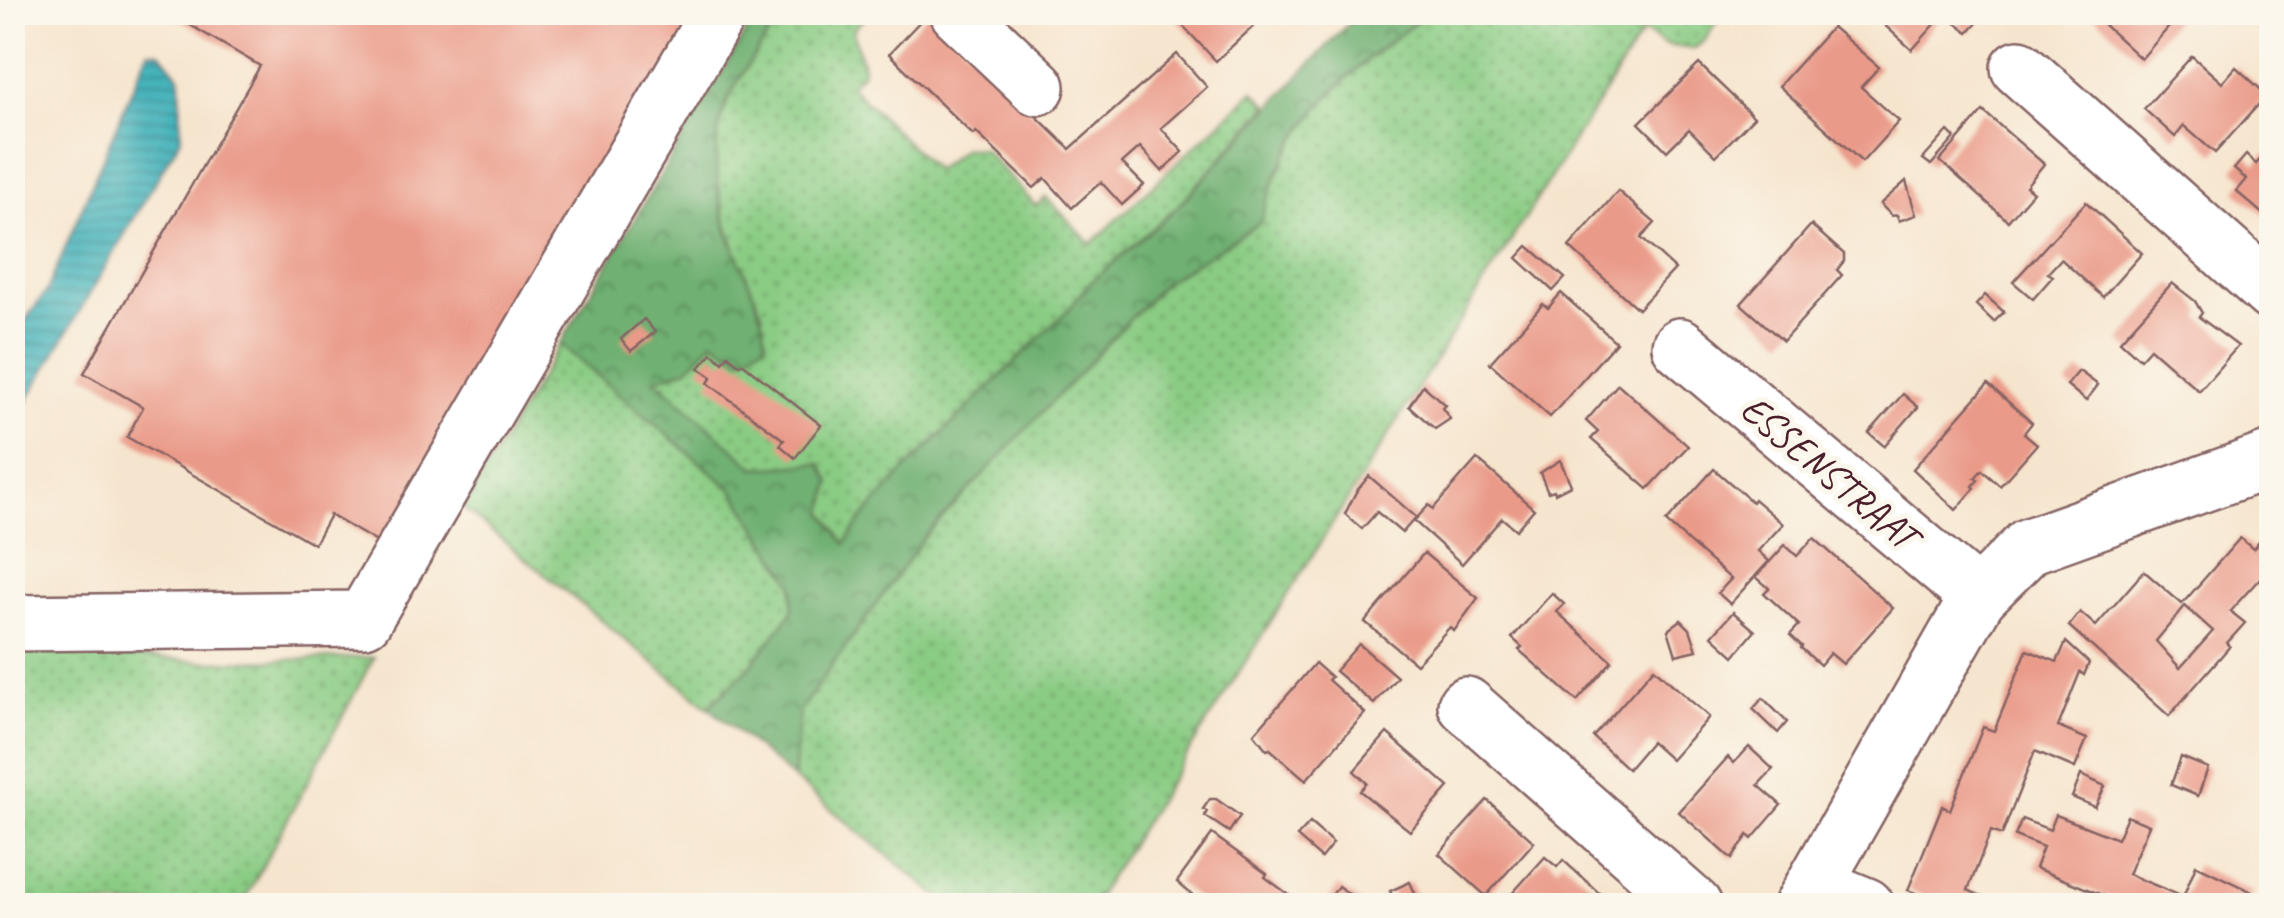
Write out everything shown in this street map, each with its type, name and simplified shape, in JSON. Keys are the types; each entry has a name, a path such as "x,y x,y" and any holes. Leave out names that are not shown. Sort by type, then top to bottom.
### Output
{"street":[{"path":"12,623 364,619 719,12"},
{"path":"958,12 1037,87"},
{"path":"2019,68 2272,293"},
{"name":"ESSENSTRAAT","path":"1680,346 1978,597"},
{"path":"1866,906 1809,895 1978,597 2028,546 2272,459"},
{"path":"1466,705 1694,906"}],"green space":[{"path":"757,13 783,13 726,104 716,154 726,225 757,303 766,342 740,359 713,341 688,368 655,379 755,468 820,463 831,482 824,512 845,544 906,469 1070,308 1091,282 1176,208 1358,13 1373,13 1379,21 1388,13 1436,13 1428,14 1370,57 1323,102 1286,156 1260,223 1165,282 925,536 800,710 793,778 708,707 749,668 792,612 793,584 734,491 560,344"},
{"path":"783,13 871,13 854,28 863,71 850,86 935,170 964,148 983,149 1036,206 1046,197 1091,244 1254,91 1269,105 1176,208 1091,282 1070,308 906,469 862,519 845,545 824,511 831,482 782,467 755,468 654,379 688,368 713,341 763,315 724,213 716,158 718,132 731,94"},
{"path":"1723,13 1694,49 1665,45 1643,31 1092,905 949,905 793,778 800,710 925,536 1165,282 1259,223 1286,156 1323,102 1370,57 1428,14"},
{"path":"560,344 734,491 793,584 792,612 749,668 708,707 463,508"},
{"path":"12,648 211,662 374,657 242,905 13,906"}],"water":[{"path":"148,51 160,52 180,77 181,138 13,425 13,337 47,291"}],"building":[{"path":"168,12 697,12 389,549 330,515 314,544 127,437 143,407 84,373 260,66"},
{"path":"929,12 1070,149 1177,54 1207,87 1161,128 1183,152 1162,171 1140,147 1122,163 1144,185 1122,205 1101,182 1072,208 1045,178 1034,188 889,54"},
{"path":"1170,12 1244,12 1256,24 1216,61"},
{"path":"1870,12 1987,12 1968,33 1945,13 1912,50"},
{"path":"2090,12 2182,12 2141,59"},
{"path":"1832,27 1879,67 1861,87 1899,121 1862,162 1779,86"},
{"path":"2192,56 2222,83 2236,67 2267,95 2215,153 2184,126 2175,137 2144,109"},
{"path":"1699,64 1754,117 1716,156 1689,129 1667,151 1639,123"},
{"path":"1983,111 2044,164 2026,186 2033,192 2008,221 1940,161"},
{"path":"1948,131 1955,138 1931,165 1923,159"},
{"path":"2272,147 2272,222 2236,191 2246,179 2234,169 2246,155 2256,164"},
{"path":"1906,181 1916,215 1899,221 1897,215 1892,216 1880,204"},
{"path":"1618,191 1655,223 1641,238 1675,269 1638,309 1569,247"},
{"path":"2086,202 2142,253 2103,297 2061,259 2048,273 2053,276 2033,299 2013,282"},
{"path":"1811,225 1844,254 1837,270 1842,275 1783,341 1741,304"},
{"path":"1528,246 1565,278 1553,291 1517,258"},
{"path":"2172,283 2195,301 2202,313 2199,317 2238,346 2199,391 2150,348 2140,359 2120,341"},
{"path":"1561,293 1616,342 1550,417 1490,363 1543,304 1548,308"},
{"path":"1985,295 2004,312 1994,322 1976,305"},
{"path":"644,319 655,332 631,351 621,339"},
{"path":"712,353 723,362 728,355 742,363 821,425 795,458 780,445 784,440 708,383 712,377 699,368"},
{"path":"2079,371 2098,385 2086,401 2067,385"},
{"path":"1618,384 1688,446 1648,489 1591,439 1598,432 1586,421"},
{"path":"1988,384 2032,423 2024,433 2037,444 2000,486 1982,470 1975,478 1975,488 1956,510 1913,469"},
{"path":"1423,385 1445,405 1442,408 1450,419 1435,429 1409,406"},
{"path":"1903,394 1918,407 1884,446 1869,433"},
{"path":"1477,459 1534,509 1516,530 1502,518 1462,564 1414,521 1429,505 1433,509"},
{"path":"1560,460 1571,485 1548,492 1540,473"},
{"path":"1714,469 1783,524 1758,551 1769,561 1730,604 1718,593 1731,579 1666,522"},
{"path":"1369,476 1416,517 1402,533 1377,512 1362,529 1345,514"},
{"path":"2272,527 2272,565 2230,611 2245,623 2169,716 2069,626 2080,612 2096,626 2144,571 2182,604 2240,538 2253,549","holes":["2185,606 2213,631 2180,668 2156,641"]},
{"path":"1814,538 1893,608 1843,664 1830,653 1820,665 1801,648 1790,635 1799,625 1764,593 1769,588 1756,577 1785,545 1797,556"},
{"path":"1424,553 1478,598 1454,631 1450,627 1416,664 1365,622"},
{"path":"1552,593 1564,604 1557,612 1612,661 1577,701 1519,650 1522,647 1512,638"},
{"path":"1733,612 1755,631 1734,656 1712,636"},
{"path":"1681,620 1690,629 1697,650 1676,655 1668,630"},
{"path":"2066,642 2089,663 2084,675 2080,672 2058,727 2087,739 2075,768 2035,751 2002,835 1991,831 1968,890 1983,897 1979,906 1947,906 1908,890 1942,806 1950,810 1983,727 1994,731 2027,650 2057,662"},
{"path":"1359,644 1397,677 1374,704 1335,671"},
{"path":"1315,663 1365,713 1306,780 1267,750 1254,734"},
{"path":"1654,668 1709,717 1671,760 1651,742 1628,769 1593,737"},
{"path":"1763,698 1787,722 1778,733 1753,709"},
{"path":"1387,733 1449,787 1410,831 1360,791 1367,783 1354,771"},
{"path":"1749,747 1773,769 1758,785 1781,805 1752,839 1748,835 1732,859 1679,812 1728,757 1734,763"},
{"path":"2181,757 2208,768 2198,796 2171,785"},
{"path":"2081,775 2105,786 2095,807 2072,797"},
{"path":"1210,799 1240,816 1229,832 1205,816 1207,811 1203,809"},
{"path":"1487,800 1534,842 1486,896 1439,854"},
{"path":"2056,815 2117,839 2127,816 2149,825 2128,874 2183,897 2196,865 2252,892 2246,906 2115,906 2117,901 2035,868 2043,847 2015,836 2022,819 2050,830"},
{"path":"1310,823 1333,843 1321,858 1297,837"},
{"path":"1212,834 1304,906 1205,906 1177,882"},
{"path":"1545,857 1557,867 1563,860 1609,902 1605,906 1501,906"},
{"path":"1410,882 1418,900 1397,906 1390,891"},
{"path":"1338,886 1366,906 1325,906"}]}
